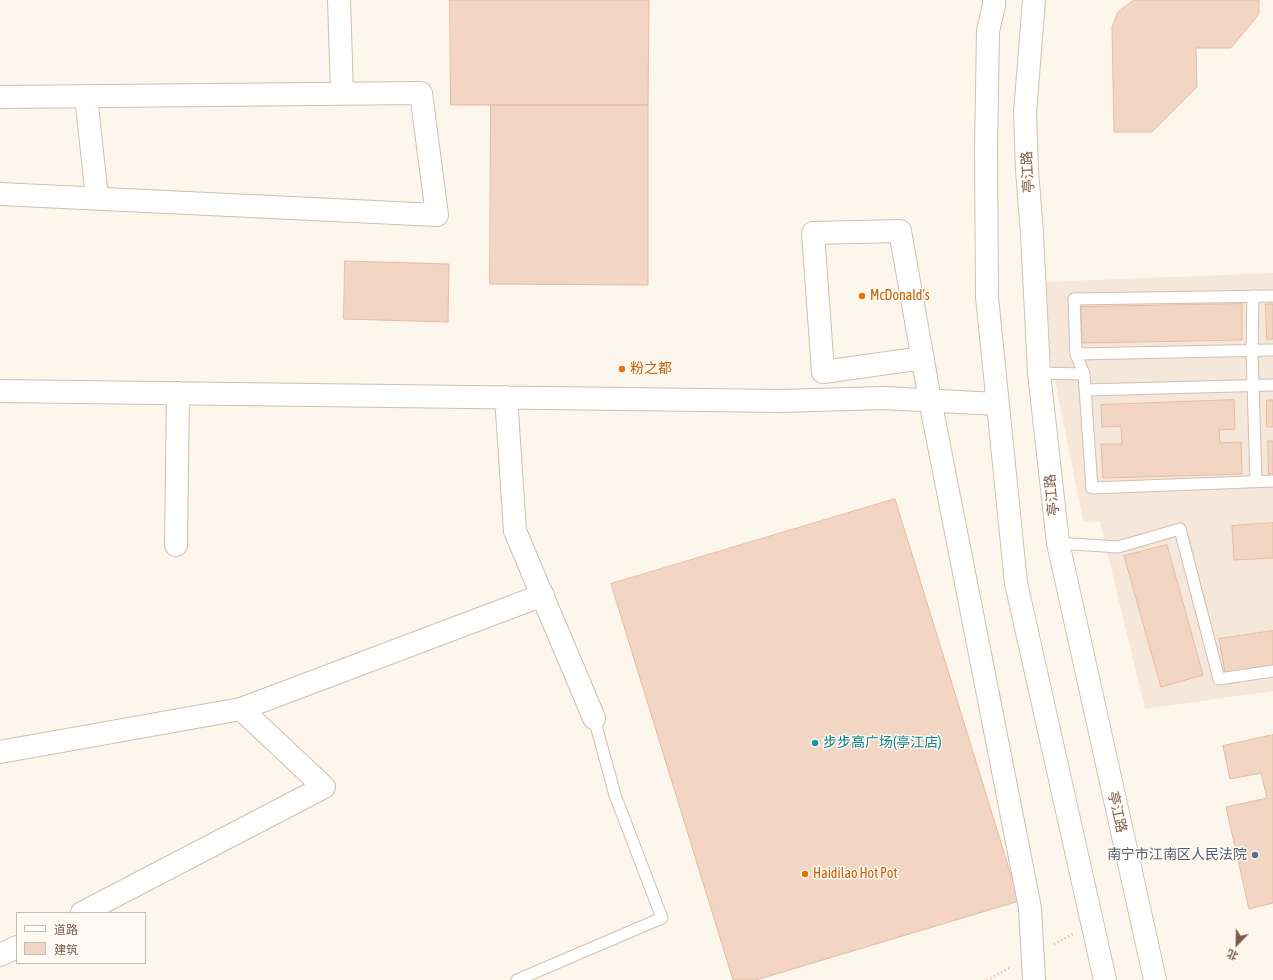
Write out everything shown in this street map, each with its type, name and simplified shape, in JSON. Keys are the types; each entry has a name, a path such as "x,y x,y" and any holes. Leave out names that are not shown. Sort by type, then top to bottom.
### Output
{"street":[{"path":"339,0 342,93"},
{"path":"994,0 988,31 986,150 987,297 1016,583 1105,980"},
{"name":"亭江路","path":"1034,0 1026,113 1027,170 1032,234 1039,373 1058,543 1155,980"},
{"path":"0,97 421,93 437,215 0,194"},
{"path":"86,96 97,198"},
{"path":"923,358 823,372 813,233 900,231 923,358 930,400 1030,908 1034,980"},
{"path":"0,391 781,401 883,398 997,404"},
{"path":"176,545 178,393"},
{"path":"506,397 515,531 594,718"},
{"path":"0,752 241,709 543,595"},
{"path":"84,912 324,787 241,709"},
{"path":"0,955 16,947"}],"lane":[{"path":"1253,296 1252,350 1256,482"},
{"path":"1273,296 1074,299 1076,354 1084,374 1086,390 1092,488 1273,481"},
{"path":"1076,354 1273,350"},
{"path":"1039,373 1084,374"},
{"path":"1086,390 1273,385"},
{"path":"1058,543 1118,547 1180,529 1219,679 1273,671"},
{"path":"517,980 662,918 615,795 594,718"}],"shaded area":[{"path":"1273,273 1273,691 1145,709 1100,522 1083,521 1048,345 1045,282"}],"building":[{"path":"450,0 649,0 648,105 451,105"},
{"path":"1134,0 1259,0 1259,14 1231,48 1196,48 1197,87 1152,132 1114,132 1112,27 1118,12"},
{"path":"491,105 648,105 648,285 490,284"},
{"path":"345,261 449,264 448,322 344,319"},
{"path":"1242,304 1242,340 1082,343 1081,307"},
{"path":"1266,304 1273,304 1273,339 1267,339"},
{"path":"1234,400 1235,429 1219,430 1220,443 1241,442 1242,474 1103,478 1101,444 1122,444 1121,426 1102,427 1101,405"},
{"path":"1267,400 1273,400 1273,427 1267,427"},
{"path":"1268,441 1273,441 1273,474 1269,474"},
{"name":"步步高广场(亭江店)","path":"895,499 1019,901 756,980 733,980 611,584"},
{"path":"1273,523 1273,558 1234,560 1232,526"},
{"path":"1167,545 1203,675 1161,687 1124,556"},
{"path":"1273,631 1273,666 1225,673 1219,639"},
{"name":"南宁市江南区人民法院","path":"1273,735 1273,903 1249,909 1226,807 1267,798 1261,773 1230,779 1223,746"}],"place":[{"name":"McDonald's","path":"862,296"},
{"name":"粉之都","path":"622,369"},
{"name":"步步高广场(亭江店)","path":"815,743"},
{"name":"南宁市江南区人民法院","path":"1255,855"},
{"name":"Haidilao Hot Pot","path":"805,874"}]}
